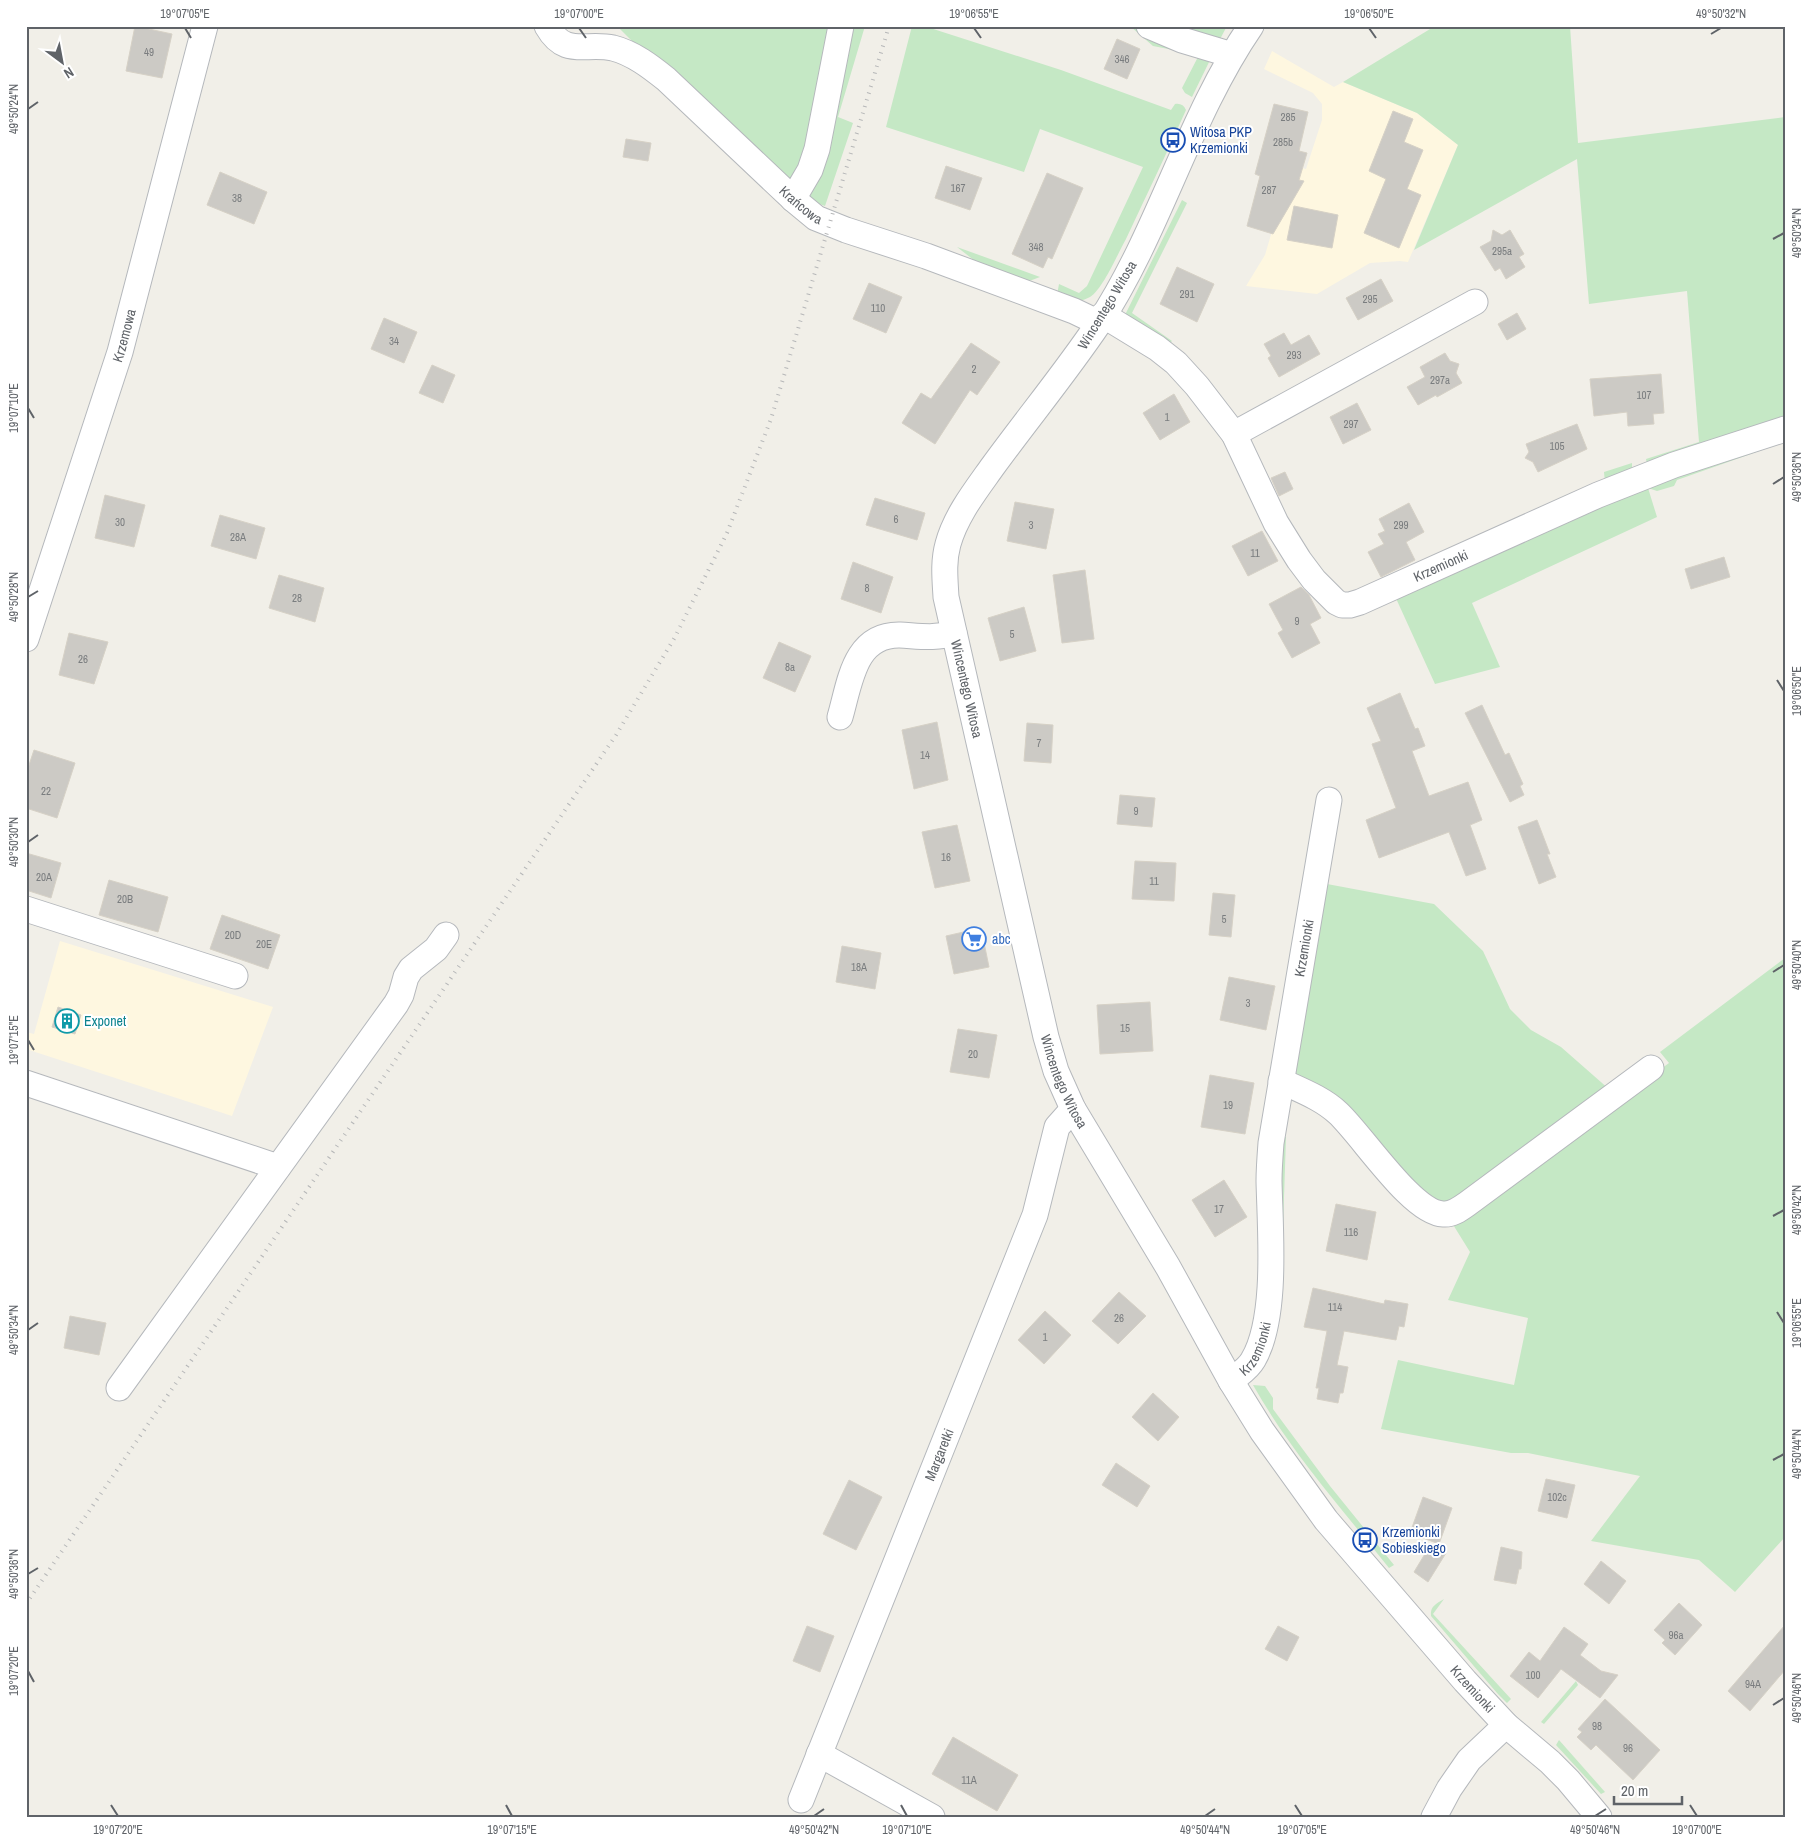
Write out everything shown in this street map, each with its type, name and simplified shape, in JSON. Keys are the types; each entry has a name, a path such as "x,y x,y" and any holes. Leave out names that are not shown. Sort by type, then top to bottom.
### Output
{"street":[{"name":"Krzemowa","path":"26,639 120,352 205,26"},
{"name":"Krańcowa","path":"547,26 552,35 571,48 609,37 645,62 816,218 1101,319"},
{"path":"793,199 810,170 817,149 841,26"},
{"path":"1149,26 1182,40 1232,55"},
{"name":"Wincentego Witosa","path":"1231,1381 1168,1267 1073,1109 1056,1070 1046,1037 954,633 946,597 944,569 948,544 958,520 972,495 1022,425 1078,353 1101,319 1134,261 1205,106 1232,55 1251,26"},
{"path":"1234,434 1475,302"},
{"name":"Krzemionki","path":"1101,319 1157,348 1176,363 1197,386 1234,434 1276,523 1295,555 1314,580 1336,602 1342,605 1350,605 1598,495 1674,465 1785,429"},
{"path":"840,717 857,660 872,643 883,636 941,637 954,633"},
{"name":"Krzemionki","path":"1329,800 1271,1143 1269,1179 1271,1238 1266,1322 1254,1359 1247,1369 1231,1381 1262,1431 1326,1520 1481,1700 1506,1725 1550,1762 1599,1817"},
{"path":"26,909 235,976"},
{"path":"118,1388 396,1004 411,969 436,949 446,935"},
{"path":"1281,1081 1315,1097 1336,1111 1411,1196 1425,1209 1442,1214 1452,1213 1467,1204 1651,1068"},
{"path":"26,1082 278,1167"},
{"name":"Margaretki","path":"801,1800 1036,1215 1057,1128 1073,1109"},
{"path":"1434,1817 1449,1789 1469,1760 1506,1725"},
{"path":"819,1754 932,1817"}],"shaded area":[{"path":"1272,51 1334,87 1343,82 1417,113 1458,145 1408,262 1370,263 1317,294 1246,286 1265,255 1294,166 1306,169 1322,120 1322,104 1313,93 1264,69"},
{"name":"Exponet","path":"60,941 273,1007 232,1116 26,1049 26,1032 34,1034"}],"green space":[{"path":"617,26 865,26 838,117 853,123 825,206 814,202 659,61 632,41"},
{"path":"912,26 924,26 1061,70 1171,110 1175,104 1182,105 1185,108 1186,110 1179,126 1126,239 1105,279 1090,297 1077,300 1057,295 1059,284 1079,293 1087,286 1143,167 1040,129 1024,172 886,127"},
{"path":"1130,26 1140,26 1211,58 1192,97 1185,93 1182,88 1199,55 1153,46"},
{"path":"1157,26 1227,26 1219,41"},
{"path":"1435,26 1570,26 1578,143 1785,117 1785,423 1647,464 1646,459 1699,442 1687,291 1589,304 1577,159 1414,250 1458,145 1417,113 1343,82"},
{"path":"1182,200 1187,203 1132,313 1172,341 1167,346 1125,315"},
{"path":"957,247 1040,277 1024,283 984,268"},
{"path":"1785,442 1677,480 1674,486 1657,491 1648,488 1657,517 1472,603 1500,667 1435,684 1394,594 1616,495"},
{"path":"1632,463 1632,470 1605,483 1604,472"},
{"path":"1327,884 1434,904 1483,951 1510,1009 1531,1030 1561,1047 1610,1090 1450,1203 1428,1198 1294,1073"},
{"path":"1785,958 1785,1537 1735,1592 1699,1560 1591,1541 1640,1476 1528,1453 1511,1453 1381,1429 1398,1360 1514,1385 1528,1318 1448,1300 1470,1252 1452,1223 1669,1063 1660,1052"},
{"path":"1277,1137 1286,1137 1283,1228"},
{"path":"1253,1385 1265,1386 1273,1398 1273,1409 1330,1486 1394,1565 1389,1568 1317,1479 1283,1433"},
{"path":"1444,1599 1433,1614 1511,1699 1507,1703 1431,1616 1436,1604"},
{"path":"1576,1681 1578,1685 1544,1724 1541,1722"},
{"path":"1559,1740 1605,1792 1601,1794 1556,1745"}],"building":[{"path":"135,26 172,34 162,78 126,71"},
{"path":"1117,39 1140,49 1127,79 1104,69"},
{"path":"1274,104 1308,112 1299,151 1307,153 1299,180 1304,181 1273,234 1247,226 1260,176 1255,174"},
{"path":"1393,111 1413,119 1404,142 1423,150 1407,189 1421,195 1399,248 1364,233 1386,179 1369,171"},
{"path":"626,139 651,143 648,161 623,157"},
{"path":"946,166 982,178 970,210 935,198"},
{"path":"220,172 267,192 254,224 207,205"},
{"path":"1047,173 1083,188 1052,259 1048,257 1043,268 1012,254"},
{"path":"1294,206 1338,215 1332,248 1287,240"},
{"path":"1493,230 1502,235 1510,230 1524,254 1519,257 1525,267 1506,279 1500,268 1495,271 1480,247 1491,241"},
{"path":"1177,267 1214,284 1197,322 1160,304"},
{"path":"1381,279 1393,301 1358,320 1346,298"},
{"path":"869,283 902,297 886,333 853,319"},
{"path":"1517,313 1526,329 1507,340 1498,324"},
{"path":"384,318 417,332 404,363 371,349"},
{"path":"1284,333 1291,345 1309,335 1320,354 1279,377 1268,358 1271,356 1264,344"},
{"path":"971,343 1000,362 977,395 970,390 935,444 902,423 921,393 931,399"},
{"path":"1445,353 1450,361 1459,364 1456,373 1462,383 1418,405 1407,387 1425,377 1420,367"},
{"path":"432,365 455,375 443,403 419,393"},
{"path":"1661,374 1664,413 1653,414 1654,424 1628,426 1627,412 1594,416 1590,379"},
{"path":"1174,394 1190,422 1160,440 1143,413"},
{"path":"1357,403 1371,430 1343,444 1330,417"},
{"path":"1577,424 1587,449 1538,472 1533,462 1525,458 1529,452 1526,444"},
{"path":"1285,472 1293,489 1279,496 1271,478"},
{"path":"105,495 145,505 134,547 95,538"},
{"path":"875,498 925,513 917,540 866,525"},
{"path":"1015,502 1054,509 1046,549 1007,541"},
{"path":"1409,503 1424,532 1406,542 1415,560 1381,577 1368,552 1384,544 1378,534 1385,531 1379,519"},
{"path":"220,515 265,528 256,559 211,546"},
{"path":"1262,531 1278,561 1248,576 1232,546"},
{"path":"1724,557 1730,577 1691,589 1685,569"},
{"path":"853,562 893,577 881,613 841,599"},
{"path":"1085,570 1094,639 1062,643 1053,575"},
{"path":"279,575 324,588 315,622 269,608"},
{"path":"1301,587 1309,595 1321,618 1310,624 1320,643 1292,658 1278,633 1283,630 1269,604"},
{"path":"1024,607 1036,651 1000,661 988,618"},
{"path":"69,633 108,642 94,684 59,675"},
{"path":"779,642 811,656 795,692 763,678"},
{"path":"1400,693 1415,729 1418,728 1425,746 1412,751 1429,796 1468,782 1482,820 1470,825 1486,869 1466,876 1449,832 1379,858 1366,820 1396,808 1372,744 1381,741 1367,708"},
{"path":"1482,705 1505,755 1509,753 1523,784 1520,786 1524,795 1510,802 1465,713"},
{"path":"937,722 948,780 914,789 902,730"},
{"path":"1027,723 1053,725 1051,763 1024,761"},
{"path":"34,750 75,763 57,818 26,808 26,774"},
{"path":"1120,795 1155,798 1152,827 1117,824"},
{"path":"1537,820 1550,854 1547,854 1556,877 1539,884 1518,827"},
{"path":"957,825 970,881 935,888 922,832"},
{"path":"26,853 61,863 51,898 26,890"},
{"path":"1135,861 1176,863 1174,901 1132,899"},
{"path":"109,880 168,897 158,932 99,915"},
{"path":"1213,893 1235,895 1231,937 1209,935"},
{"path":"222,915 280,935 268,969 210,949"},
{"path":"981,928 989,967 954,974 946,936"},
{"path":"842,946 881,953 875,989 836,982"},
{"path":"1229,977 1275,986 1266,1030 1220,1020"},
{"path":"1150,1002 1153,1051 1100,1054 1097,1005"},
{"name":"Exponet","path":"58,1007 81,1015 75,1034 52,1027"},
{"path":"958,1029 997,1035 989,1078 950,1072"},
{"path":"1210,1075 1254,1083 1245,1134 1201,1127"},
{"path":"1224,1180 1247,1217 1215,1237 1192,1200"},
{"path":"1336,1204 1376,1212 1367,1260 1326,1251"},
{"path":"1313,1288 1384,1304 1385,1300 1408,1304 1404,1327 1399,1326 1396,1340 1344,1331 1337,1365 1348,1367 1343,1393 1340,1393 1338,1403 1317,1399 1319,1388 1316,1388 1327,1331 1304,1327"},
{"path":"1119,1292 1146,1316 1118,1344 1092,1321"},
{"path":"1045,1311 1071,1335 1044,1364 1018,1340"},
{"path":"70,1316 106,1323 99,1355 64,1348"},
{"path":"1153,1393 1179,1417 1158,1441 1132,1417"},
{"path":"1116,1463 1150,1486 1137,1507 1102,1485"},
{"path":"1546,1479 1575,1485 1567,1518 1538,1511"},
{"path":"849,1480 882,1497 856,1550 823,1534"},
{"path":"1423,1497 1452,1508 1439,1544 1410,1533"},
{"path":"1431,1544 1446,1553 1428,1582 1414,1572"},
{"path":"1501,1547 1522,1552 1521,1569 1519,1569 1516,1584 1494,1580"},
{"path":"1601,1561 1626,1581 1609,1604 1584,1584"},
{"path":"1679,1603 1702,1625 1675,1655 1662,1643 1665,1640 1654,1630"},
{"path":"1785,1625 1785,1670 1750,1711 1728,1691"},
{"path":"807,1626 834,1636 820,1672 793,1661"},
{"path":"1278,1626 1299,1637 1287,1661 1265,1649"},
{"path":"1564,1627 1588,1644 1580,1655 1601,1671 1618,1675 1600,1698 1561,1669 1538,1698 1510,1676 1529,1652 1540,1661"},
{"path":"1605,1699 1660,1750 1633,1780 1596,1745 1591,1750 1577,1737 1582,1732 1578,1729"},
{"path":"953,1737 1018,1775 997,1811 932,1774"}],"railway":[{"path":"26,1604 616,735 675,637 727,533 771,419 889,26"}],"place":[{"name":"Witosa PKP Krzemionki","path":"1173,140"},
{"name":"abc","path":"974,939"},
{"name":"Exponet","path":"67,1021"},
{"name":"Krzemionki Sobieskiego","path":"1365,1540"}]}
